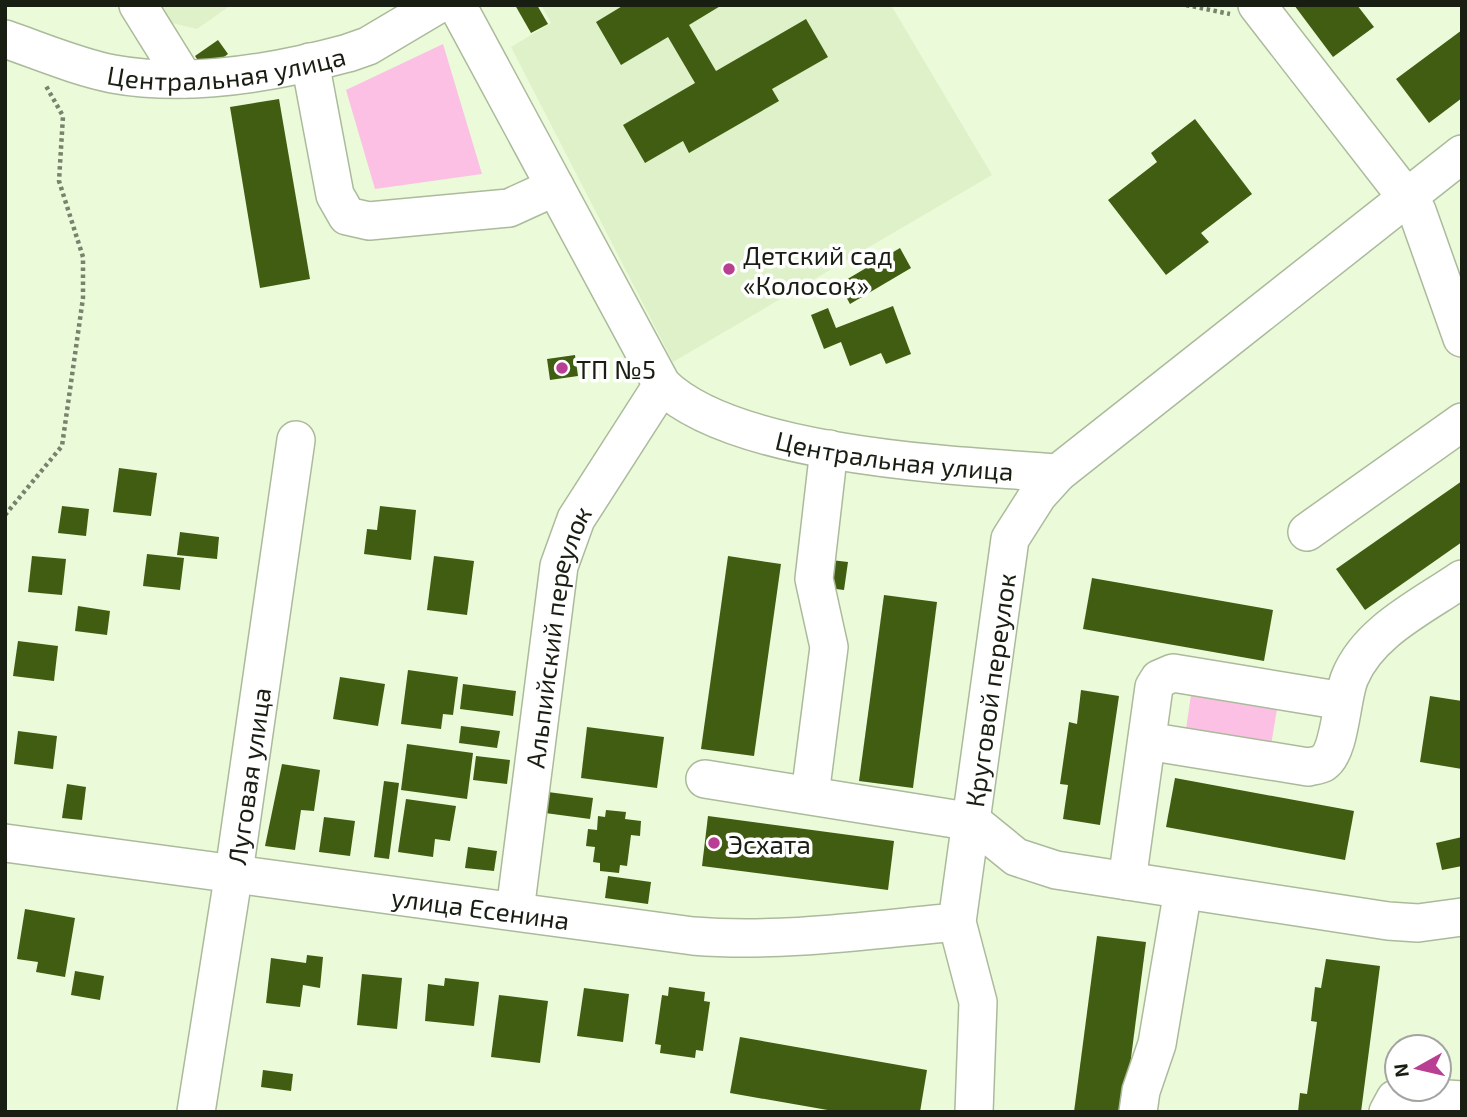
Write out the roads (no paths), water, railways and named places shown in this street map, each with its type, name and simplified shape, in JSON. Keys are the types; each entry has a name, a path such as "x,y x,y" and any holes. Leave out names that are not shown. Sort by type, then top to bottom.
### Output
{"street":[{"path":"138,5 184,79"},
{"name":"Центральная улица","path":"7,37 113,74 184,79 310,62 368,46 437,5"},
{"name":"Центральная улица","path":"457,5 662,385 676,399 696,411 766,434 829,449 974,467 1058,473"},
{"path":"1257,5 1408,197 1424,226 1462,338"},
{"path":"310,62 335,195 347,216 369,220 509,208 555,187"},
{"path":"1058,473 1462,154"},
{"name":"Альпийский переулок","path":"515,911 559,566 576,519 662,385"},
{"path":"1307,532 1462,422"},
{"name":"Луговая улица","path":"196,1112 234,872 296,440"},
{"path":"810,795 829,647 814,579 829,449"},
{"path":"974,467 987,476 1002,499 1010,539"},
{"name":"Круговой переулок","path":"957,922 973,822 1010,539 1038,495 1058,473"},
{"path":"1147,741 1308,767 1323,763 1332,752 1349,679 1366,651 1382,635 1462,579"},
{"path":"1127,881 1154,687 1166,675 1343,701"},
{"path":"705,779 973,822 1016,858 1032,864 1388,921 1418,923 1462,917"},
{"name":"улица Есенина","path":"5,843 693,936 740,940 957,922"},
{"path":"1138,1112 1141,1091 1157,1044 1182,890"},
{"path":"957,922 978,1002 974,1112"},
{"path":"1388,1112 1395,1099 1403,1096 1462,1100"}],"place":[{"name":"Детский сад «Колосок»","path":"729,269"},
{"name":"ТП №5","path":"562,368"},
{"name":"Эсхата","path":"714,843"}]}
